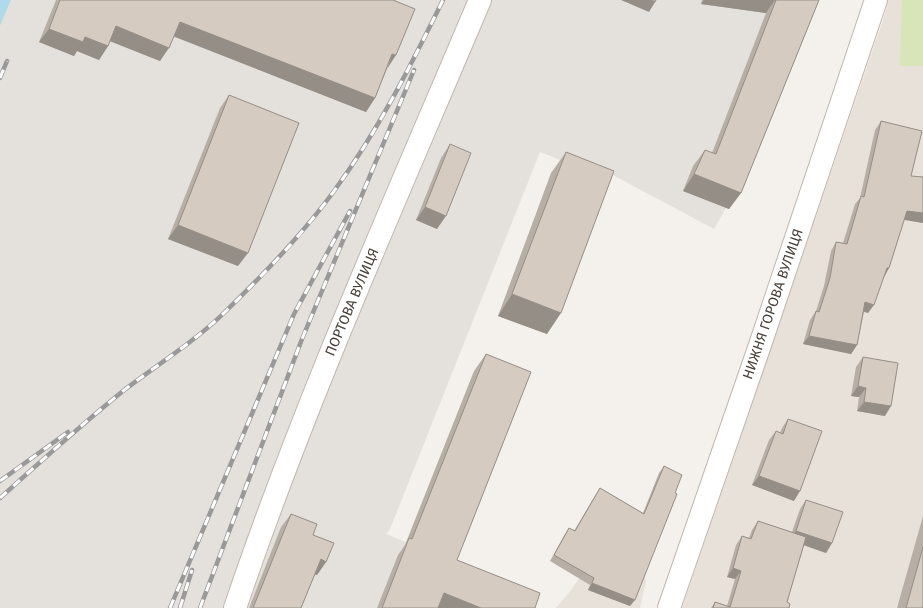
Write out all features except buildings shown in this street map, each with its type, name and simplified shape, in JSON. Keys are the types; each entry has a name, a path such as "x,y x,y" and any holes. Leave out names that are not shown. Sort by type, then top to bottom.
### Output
{"street":[{"name":"ПОРТОВА ВУЛИЦЯ","path":"235,608 256,548 327,363 480,0"},
{"name":"НИЖНЯ ГОРОВА ВУЛИЦЯ","path":"669,608 763,337 876,0"}],"shaded area":[{"path":"11,0 814,0 729,209 726,208 714,229 609,173 578,167 540,152 390,529 386,534 471,569 527,608 0,608 0,26"},
{"path":"888,0 923,0 923,608 682,608 885,14"},
{"path":"587,566 644,574 646,581 640,608 556,608 572,589"}],"green space":[{"path":"902,0 923,0 923,66 900,66"}],"water":[{"path":"0,0 11,0 0,26"}],"railway":[{"path":"0,498 107,404 203,332 255,282 297,238 334,191 365,145 406,74 443,0"},
{"path":"0,78 7,61"},
{"path":"200,608 302,339 414,70"},
{"path":"170,608 294,314 350,211"},
{"path":"0,481 68,432"},
{"path":"180,608 192,570"}]}
